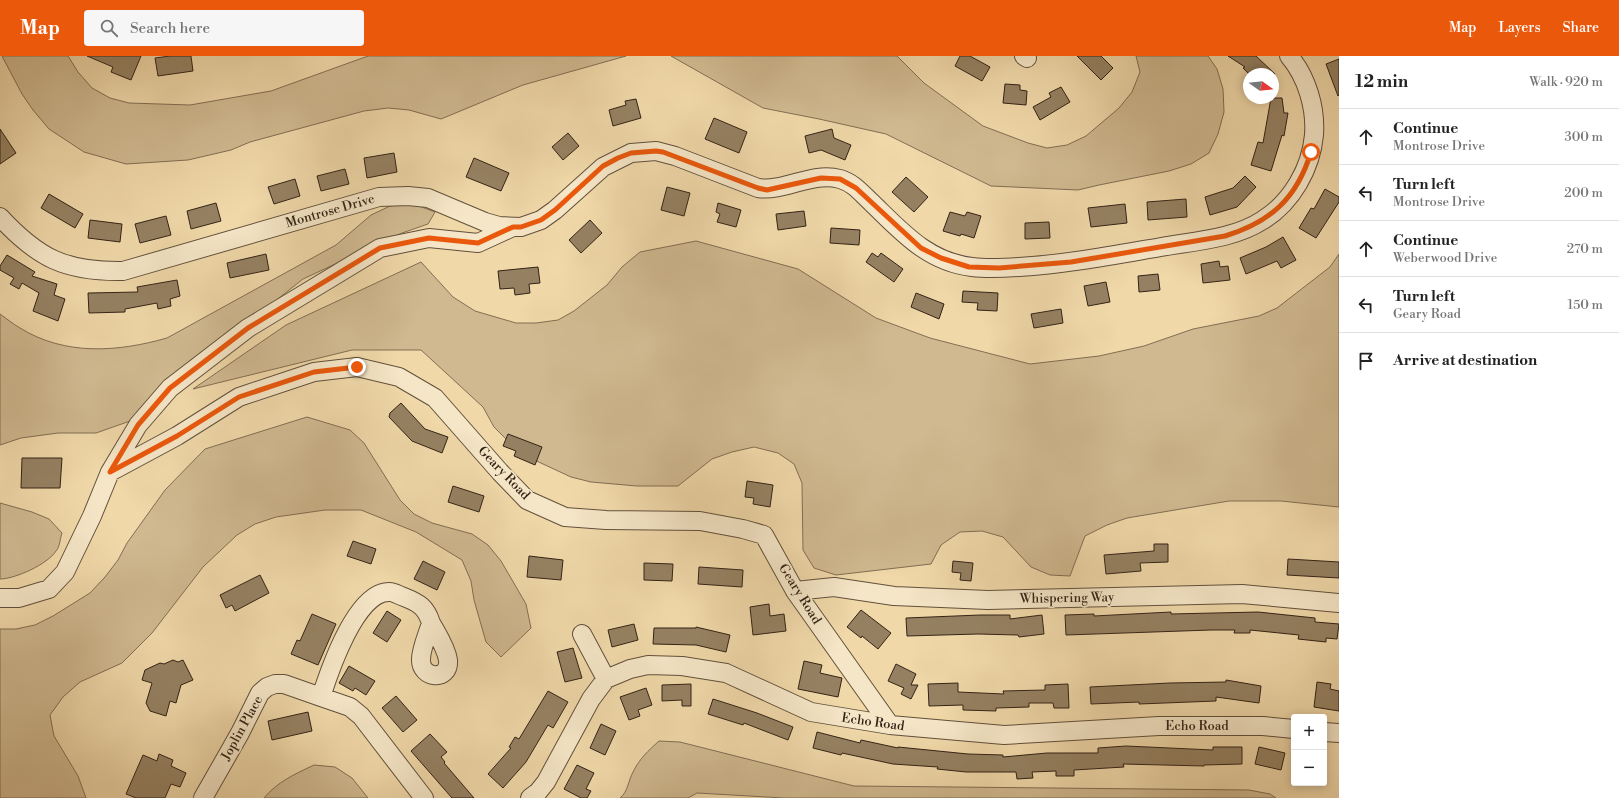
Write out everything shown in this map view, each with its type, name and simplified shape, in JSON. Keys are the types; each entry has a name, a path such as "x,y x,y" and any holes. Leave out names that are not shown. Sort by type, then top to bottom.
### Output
{"street":[{"name":"Montrose Drive","path":"0,217 31,247 51,259 80,268 123,271 364,200 379,197 408,196 428,198 485,222 521,227 541,220 555,210 603,166 631,153 656,151 675,156 758,188 767,190 821,178 840,179 856,188 921,248 941,258 969,267 999,268 1071,262 1225,236 1261,221 1281,206 1295,187 1308,163 1315,128 1312,107 1303,77 1290,56"},
{"path":"0,598 19,598 49,588 65,572 92,516 110,472 138,425 170,388 248,328 380,248 429,238 478,243 513,227"},
{"name":"Geary Road","path":"110,472 177,436 239,397 314,372 357,367 399,377 436,398 500,472 528,500 565,517 606,520 700,521 743,529 764,535 795,591 890,725"},
{"name":"Whispering Way","path":"795,591 834,588 894,596 988,600 1242,594 1339,603"},
{"path":"424,798 361,716 350,707 321,697 331,664 342,640 361,610 374,597 390,592 408,599 424,607 428,613 431,623"},
{"path":"582,634 606,679"},
{"name":"Echo Road","path":"530,798 538,792 546,782 591,698 606,679 630,669 648,665 682,666 726,673 811,712 890,725 1004,734 1159,726 1263,726 1291,729"},
{"name":"Joplin Place","path":"203,798 240,734 260,693 266,687 275,684 284,684 321,697"},
{"path":"1327,732 1339,733"}],"shaded area":[{"path":"2,56 68,56 78,72 92,88 110,98 129,103 190,105 271,91 368,56 626,56 523,85 441,119 409,110 388,108 364,111 250,142 231,150 188,160 126,164 84,152 49,129 22,94"},
{"path":"671,56 897,56 924,83 983,126 1028,143 1047,148 1067,145 1086,136 1119,108 1132,92 1140,72 1136,56 1208,56 1217,69 1223,89 1224,112 1218,134 1209,153 1191,164 1169,171 1078,190 991,186 886,134 763,108"},
{"path":"411,203 435,212 428,224 402,233 303,279 158,394 133,420 96,433 58,433 21,438 0,445 0,314 17,326 37,337 73,347 92,349 111,348 148,343 167,338 336,245 371,215 390,206"},
{"path":"696,241 798,269 876,318 930,338 1030,364 1099,356 1144,346 1193,329 1259,316 1277,308 1330,267 1339,254 1339,507 1281,501 1229,501 1127,518 1107,525 1085,536 1070,576 1050,575 1031,567 1003,537 982,531 960,532 941,545 931,564 836,575 814,568 803,550 802,483 794,464 778,453 754,447 732,452 712,459 678,486 637,486 591,482 571,477 528,457 511,444 494,427 483,407 421,350 352,350 193,389 286,325 421,262 453,297 475,311 516,323 536,323 558,320 574,311 607,285 622,267 640,252"},
{"path":"307,417 350,430 364,443 400,500 414,514 432,523 472,534 488,545 501,561 526,604 531,628 501,657 486,642 474,600 471,581 462,560 416,532 361,510 325,510 276,517 255,524 237,535 203,567 152,633 122,663 80,682 63,697 50,715 54,736 78,776 86,798 0,798 0,629 16,629 35,625 53,616 90,593 118,560 127,543 165,490 205,449"},
{"path":"0,503 32,512 49,519 62,533 57,549 46,561 22,574 0,579"},
{"path":"659,741 680,742 854,786 1249,790 1270,794 1276,798 784,798 697,793 688,798 620,798 625,793 631,775 638,763"},
{"path":"314,765 335,767 352,778 368,798 264,798 275,787 293,775"}],"building":[{"path":"87,56 141,56 131,80 111,72 113,67"},
{"path":"191,56 193,71 158,76 155,58"},
{"path":"960,56 970,56 990,67 982,81 955,66"},
{"path":"1077,56 1101,56 1113,68 1101,80"},
{"path":"1228,56 1256,56 1269,68 1243,68 1245,67"},
{"path":"1339,59 1339,95 1338,96 1326,64"},
{"path":"1005,84 1020,85 1020,90 1027,91 1026,105 1003,103"},
{"path":"1061,87 1070,102 1040,120 1033,107 1051,97 1049,93"},
{"path":"1279,98 1282,98 1284,113 1288,113 1284,136 1282,135 1271,171 1251,165 1258,142 1263,143 1270,104 1279,104"},
{"path":"636,99 641,118 613,126 609,110 626,105 625,101"},
{"path":"714,118 747,132 739,153 705,139"},
{"path":"0,129 16,153 0,164"},
{"path":"832,129 834,138 851,145 845,160 821,150 809,153 805,136"},
{"path":"568,133 579,146 563,160 552,147"},
{"path":"394,153 397,172 367,178 364,158"},
{"path":"474,158 509,173 501,191 466,177"},
{"path":"345,169 349,184 321,191 317,176"},
{"path":"1245,176 1256,187 1237,207 1210,215 1205,197 1233,188"},
{"path":"906,177 928,197 914,212 892,192"},
{"path":"295,179 300,196 274,204 268,187"},
{"path":"667,187 690,193 684,216 661,210"},
{"path":"1325,189 1339,197 1339,202 1316,238 1299,228 1311,208 1314,209"},
{"path":"49,194 83,214 75,228 41,208"},
{"path":"1186,199 1187,217 1148,220 1147,202"},
{"path":"216,203 221,221 191,229 187,211"},
{"path":"718,203 741,210 736,227 717,222 720,214 716,212"},
{"path":"1125,204 1127,223 1091,227 1088,208"},
{"path":"804,211 806,226 778,230 776,214"},
{"path":"950,212 965,216 967,212 981,216 974,238 943,231"},
{"path":"166,216 171,235 140,243 135,224"},
{"path":"90,220 122,224 120,242 88,238"},
{"path":"590,220 602,233 581,253 569,240"},
{"path":"1049,222 1050,238 1025,239 1025,223"},
{"path":"831,228 860,230 859,245 830,243"},
{"path":"1283,237 1296,260 1281,268 1277,261 1246,274 1240,258 1266,247"},
{"path":"872,253 878,257 881,253 903,269 894,282 866,262"},
{"path":"266,254 269,270 230,278 227,263"},
{"path":"7,255 35,272 32,276 57,284 54,295 65,299 58,321 33,311 39,293 22,283 19,289 10,284 14,278 0,270 0,266"},
{"path":"1219,261 1220,267 1228,266 1230,280 1203,283 1201,264"},
{"path":"538,267 540,283 529,284 530,293 515,295 514,288 500,289 498,271"},
{"path":"1158,274 1160,290 1139,292 1138,276"},
{"path":"177,280 180,296 170,299 171,306 158,309 157,303 125,309 125,312 89,313 88,293 138,292 137,287"},
{"path":"1106,282 1110,302 1088,306 1084,286"},
{"path":"963,291 998,293 997,311 977,310 978,303 962,302"},
{"path":"916,293 944,304 939,319 911,307"},
{"path":"1061,309 1063,323 1034,328 1031,314"},
{"path":"401,403 425,429 448,437 442,453 412,441 389,417 390,413"},
{"path":"508,434 542,447 535,465 514,456 516,451 503,446"},
{"path":"22,458 62,458 60,488 21,488"},
{"path":"747,481 773,485 770,507 753,504 754,498 745,497"},
{"path":"453,486 484,496 479,512 448,502"},
{"path":"353,541 376,549 371,564 347,556"},
{"path":"1154,544 1168,544 1168,562 1140,563 1141,571 1106,574 1104,555 1154,551"},
{"path":"529,556 563,560 561,580 527,577"},
{"path":"1288,559 1339,562 1339,578 1287,575"},
{"path":"423,561 445,572 437,590 414,579"},
{"path":"953,561 973,563 971,581 960,580 961,573 952,572"},
{"path":"644,563 673,564 672,581 644,580"},
{"path":"699,567 743,570 742,587 698,584"},
{"path":"260,575 269,593 235,611 232,605 226,608 220,595"},
{"path":"769,604 770,616 784,614 786,631 753,635 750,607"},
{"path":"861,610 891,633 878,649 862,636 861,638 847,627"},
{"path":"387,611 401,620 387,642 373,633"},
{"path":"1171,612 1171,614 1258,612 1315,618 1315,622 1339,624 1337,639 1326,638 1326,642 1298,639 1299,635 1250,630 1250,633 1234,633 1235,630 1211,630 1066,635 1065,615 1094,614 1094,616"},
{"path":"312,614 336,624 318,665 291,654 297,640 300,641"},
{"path":"1010,615 1010,619 1042,615 1044,634 1019,637 1018,635 978,634 907,636 906,618"},
{"path":"634,624 638,640 612,647 608,630"},
{"path":"696,627 730,635 726,652 696,645 653,644 654,628"},
{"path":"573,648 582,678 565,682 557,652"},
{"path":"173,660 178,662 183,660 193,680 181,685 176,703 170,701 166,716 150,711 146,703 152,683 142,680 145,670 160,663 164,664"},
{"path":"804,661 822,665 820,673 842,678 838,697 798,689"},
{"path":"896,664 916,674 911,685 918,685 911,699 901,694 904,688 888,681"},
{"path":"349,666 375,681 366,695 355,688 353,691 339,683"},
{"path":"1226,680 1261,686 1259,703 1216,697 1216,701 1091,704 1090,687 1226,682"},
{"path":"1317,682 1331,684 1330,689 1339,691 1339,711 1314,707"},
{"path":"958,683 958,692 1004,694 1003,691 1045,690 1045,685 1068,684 1069,708 1054,708 1053,703 1029,703 1029,707 996,708 996,711 963,710 963,705 929,706 928,684"},
{"path":"691,684 691,706 682,706 682,700 662,701 662,685"},
{"path":"646,688 652,705 638,710 640,716 629,720 620,697"},
{"path":"548,691 568,702 553,728 548,725 526,762 503,788 488,774 511,748 509,747 515,737 519,739"},
{"path":"396,696 417,720 403,732 382,708"},
{"path":"713,699 757,713 793,727 788,740 744,723 743,725 708,714"},
{"path":"308,712 312,731 272,740 268,721"},
{"path":"601,724 616,731 605,755 590,748"},
{"path":"817,732 860,743 861,740 898,748 968,754 1003,755 1003,757 1047,753 1098,753 1098,748 1126,746 1213,750 1213,747 1242,747 1242,764 1204,766 1123,764 1124,767 1074,770 1074,776 1056,776 1056,771 1032,772 1033,778 1017,779 1016,772 966,772 937,769 938,767 893,764 842,753 841,755 813,748"},
{"path":"430,734 447,752 441,757 445,762 444,763 474,798 452,798 411,751"},
{"path":"1259,747 1285,753 1281,770 1255,764"},
{"path":"159,754 173,760 171,766 186,773 180,787 171,784 165,798 136,798 126,794 143,755 157,761"},
{"path":"577,765 594,773 586,789 591,791 587,798 581,798 564,789"}],"route":[{"path":"357,367 314,372 239,397 177,436 110,472 138,425 170,388 248,328 380,248 429,238 478,243 513,227 521,227 541,220 555,210 603,166 631,153 656,151 663,152 746,184 767,190 812,179 840,179 856,188 911,240 931,254 969,267 999,268 1071,262 1225,236 1237,232 1261,221 1281,206 1302,176 1311,152"}]}
